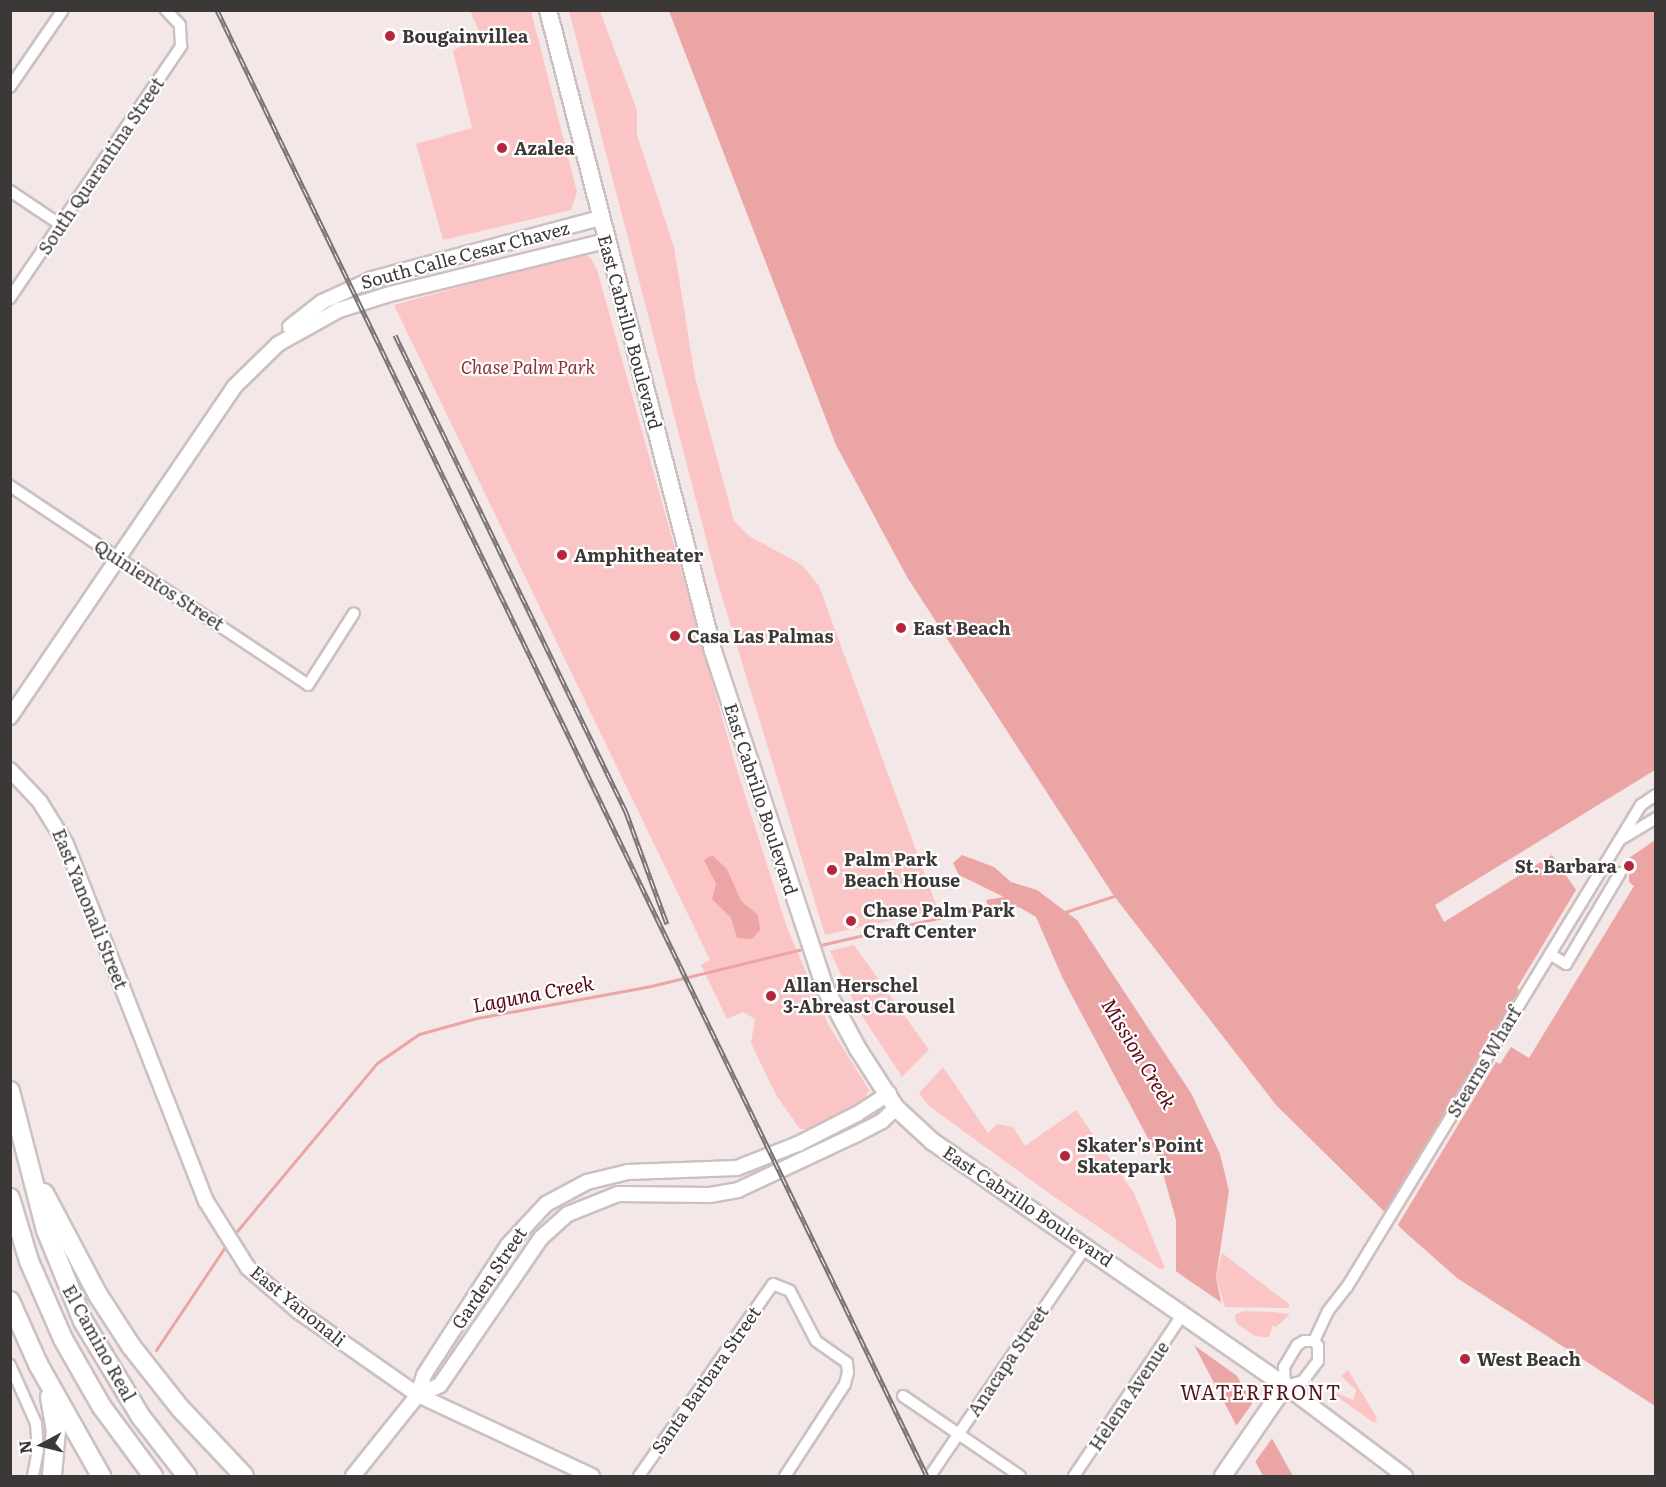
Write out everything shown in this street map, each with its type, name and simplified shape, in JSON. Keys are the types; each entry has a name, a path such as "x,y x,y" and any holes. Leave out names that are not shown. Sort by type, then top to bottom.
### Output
{"highway":[{"name":"El Camino Real","path":"10,1092 46,1230 83,1321 141,1417 187,1476"},
{"path":"29,1165 98,1295 131,1346 180,1408 244,1476"},
{"name":"El Camino Real","path":"10,1198 29,1261 63,1339 102,1407 153,1476"},
{"path":"10,1301 38,1364 101,1476"},
{"path":"38,1364 56,1430 52,1476"}],"main road":[{"name":"East Cabrillo Boulevard","path":"548,10 713,651 812,957 839,1016 892,1100 933,1142 1087,1245 1285,1386"},
{"path":"1223,1476 1285,1386"}],"street":[{"path":"10,87 63,10"},
{"name":"South Quarantina Street","path":"10,298 178,50 182,30 166,10"},
{"path":"10,190 61,225"},
{"name":"South Calle Cesar Chavez","path":"10,717 119,560 234,387 278,344 290,327 322,302 351,287 399,270 600,218"},
{"name":"South Calle Cesar Chavez","path":"278,344 339,310 390,294 606,241"},
{"name":"Quinientos Street","path":"10,486 308,685 354,613"},
{"name":"East Yanonali Street","path":"10,770 40,802 66,844 136,1026"},
{"name":"Stearns Wharf","path":"1314,1341 1319,1351 1318,1361 1303,1381 1285,1386 1284,1366 1297,1345 1314,1341 1325,1323 1328,1311 1347,1287 1641,806 1656,795"},
{"name":"Stearns Wharf","path":"1623,838 1656,818"},
{"path":"1550,954 1566,964 1620,873"},
{"name":"East Yanonali","path":"136,1026 217,1224 237,1254 298,1311 418,1395"},
{"name":"Garden Street","path":"418,1395 440,1385 541,1238 568,1214 618,1194 710,1195 738,1190 882,1121 892,1100"},
{"name":"Garden Street","path":"353,1476 418,1395 424,1375 508,1245 546,1204 587,1182 617,1174 736,1168 798,1144 857,1114 892,1100"},
{"name":"Anacapa Street","path":"930,1476 1087,1245"},
{"name":"Santa Barbara Street","path":"639,1476 773,1284 790,1291 816,1341 841,1358 848,1367 845,1384 785,1476"},
{"name":"Helena Avenue","path":"1074,1476 1184,1315"},
{"path":"10,1365 36,1423 38,1450 33,1476"},
{"path":"1285,1386 1405,1476"},
{"path":"418,1395 592,1476"},
{"path":"903,1396 1020,1476"}],"green space":[{"path":"470,11 531,11 577,192 571,210 443,240 416,144 472,128 453,51 481,35"},
{"path":"569,11 600,11 637,110 637,135 674,247 695,377 734,521 749,536 802,565 819,586 938,910 825,935 716,577"},
{"name":"Chase Palm Park","path":"582,253 590,257 597,270 734,760 786,925 828,1024 869,1090 862,1103 808,1129 800,1129 776,1095 751,1043 755,1019 743,1012 727,1019 701,965 710,960 394,305"},
{"path":"854,945 929,1050 902,1077 855,1005 830,951"},
{"path":"943,1067 988,1133 997,1124 1013,1127 1025,1146 1076,1110 1134,1193 1165,1268 1160,1269 1050,1194 929,1106 919,1093"},
{"path":"1222,1253 1289,1304 1289,1308 1225,1307 1216,1278"},
{"path":"1243,1311 1290,1314 1276,1327 1273,1325 1269,1337 1264,1337 1255,1336 1236,1323 1235,1315"},
{"path":"1348,1370 1377,1418 1374,1423 1322,1386 1353,1400 1356,1390 1341,1376"}],"water":[{"path":"669,11 1655,11 1655,1406 1457,1278 1406,1233 1276,1105 1114,896 907,577 836,445"},
{"path":"712,855 727,869 741,901 758,915 760,930 752,939 737,938 731,918 712,899 716,884 704,860"},
{"name":"Mission Creek","path":"962,855 994,867 1011,882 1037,890 1077,920 1191,1093 1220,1154 1229,1191 1216,1278 1237,1376 1293,1476 1263,1476 1193,1343 1176,1270 1176,1220 1159,1159 1063,979 1036,917 1019,907 991,914 986,900 1004,897 959,875 953,863"}],"pier":[{"path":"1655,770 1655,840 1629,858 1629,882 1634,886 1529,1058 1511,1047 1500,1064 1496,1062 1396,1228 1383,1214 1520,991 1517,988 1576,890 1552,855 1444,922 1435,905"},
{"path":"1174,1270 1222,1303 1240,1378 1191,1343"},
{"path":"1254,1401 1273,1437 1253,1465 1234,1429"}],"waterway":[{"path":"1065,912 1114,896"},
{"name":"Laguna Creek","path":"816,946 991,906"},
{"name":"Laguna Creek","path":"232,1237 377,1063 419,1034 477,1018 651,986 807,948"},
{"name":"Laguna Creek","path":"156,1350 227,1244"}],"railway":[{"path":"217,10 927,1476"},
{"path":"395,335 626,812 667,924"}],"place":[{"name":"Bougainvillea","path":"390,36"},
{"name":"Azalea","path":"502,148"},
{"name":"Amphitheater","path":"562,555"},
{"name":"East Beach","path":"901,628"},
{"name":"Casa Las Palmas","path":"675,636"},
{"name":"St. Barbara","path":"1629,866"},
{"name":"Palm Park Beach House","path":"832,870"},
{"name":"Chase Palm Park Craft Center","path":"851,921"},
{"name":"Allan Herschel 3-Abreast Carousel","path":"771,996"},
{"name":"Skater's Point Skatepark","path":"1065,1156"},
{"name":"West Beach","path":"1465,1359"}],"district":[{"name":"WATERFRONT","path":"1261,1391"}]}
